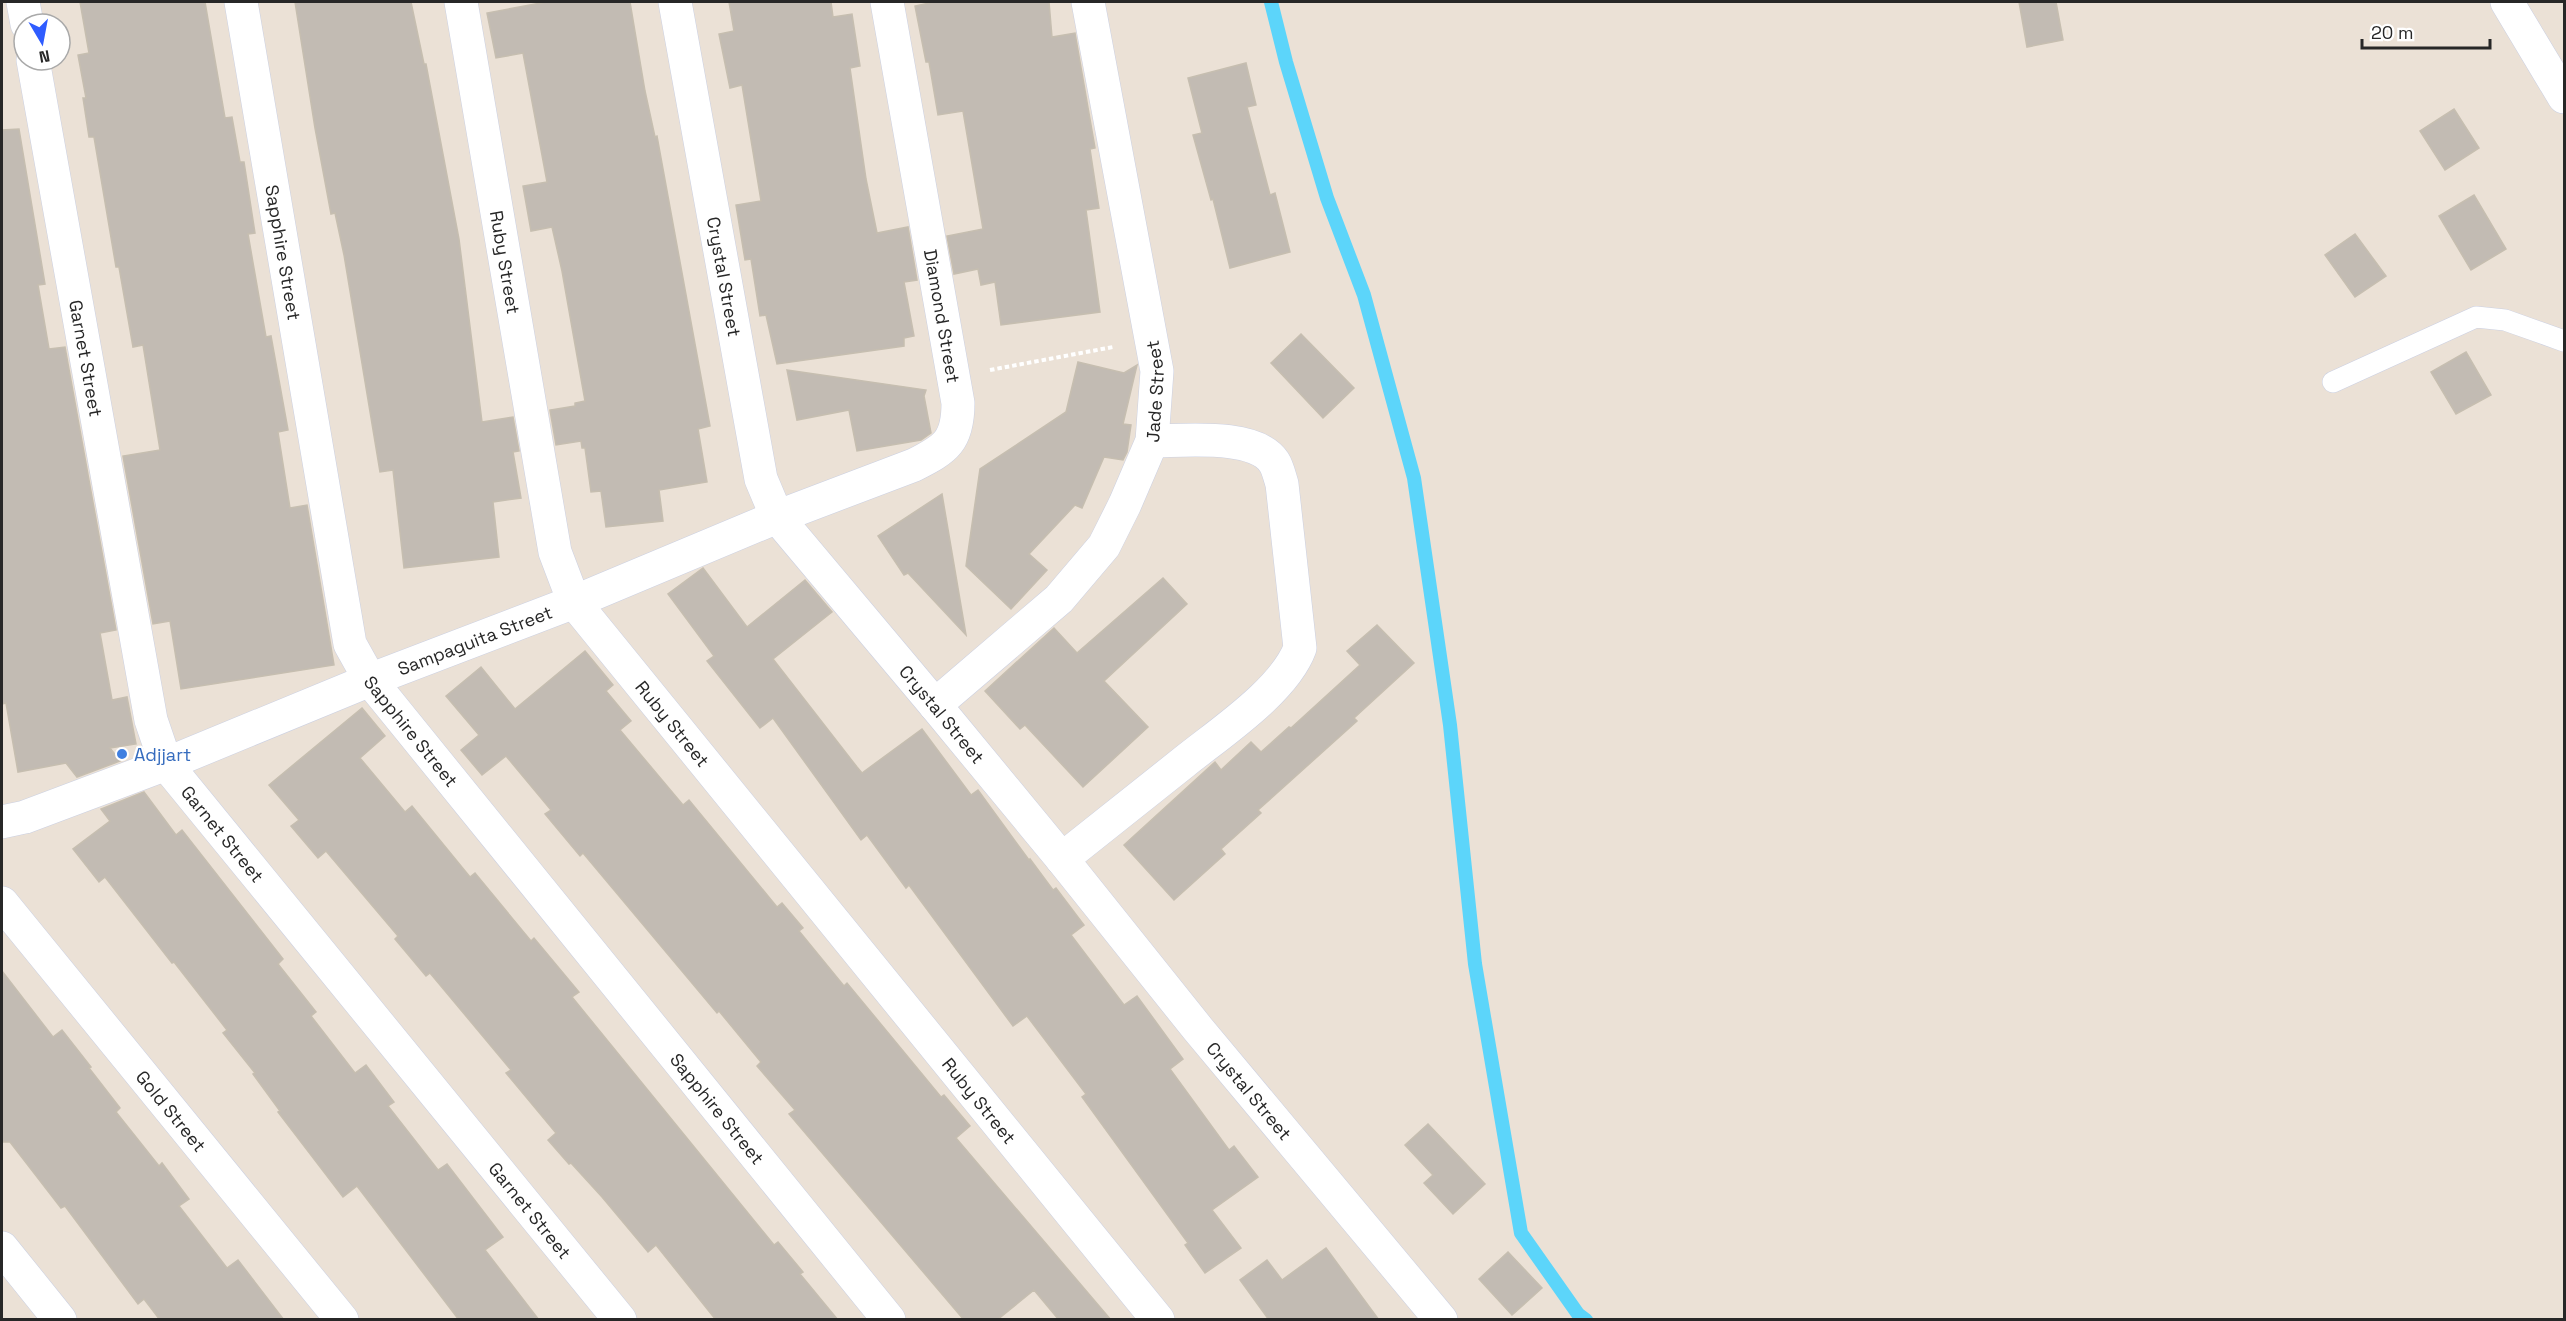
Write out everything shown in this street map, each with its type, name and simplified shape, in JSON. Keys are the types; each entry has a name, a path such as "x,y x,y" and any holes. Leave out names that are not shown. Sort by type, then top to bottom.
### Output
{"street":[{"name":"Sapphire Street","path":"241,2 350,644 370,680 889,1320"},
{"name":"Ruby Street","path":"461,2 555,552 574,602 1158,1320"},
{"name":"Crystal Street","path":"675,2 761,479 777,517 1062,858 1198,1029 1441,1320"},
{"name":"Diamond Street","path":"777,517 914,465 936,454 950,440 958,426 958,403 887,2"},
{"name":"Jade Street","path":"935,705 1059,599 1104,546 1152,441 1157,371 1088,2"},
{"path":"2507,2 2565,97"},
{"name":"Garnet Street","path":"35,72 151,720 166,764 620,1320"},
{"path":"1062,858 1242,716 1286,675 1295,662 1300,648 1282,484 1274,462 1255,446 1228,442 1152,441"},
{"name":"Sampaguita Street","path":"2,822 25,816 166,764 370,680 574,602 777,517"},
{"name":"Gold Street","path":"2,903 342,1320"},
{"path":"2,1248 60,1320"}],"lane":[{"path":"2333,382 2476,317 2505,320 2565,341"}],"path":[{"path":"953,377 1152,339"}],"building":[{"path":"80,2 205,2 225,118 232,117 240,162 244,162 255,233 248,234 266,337 271,336 288,430 278,432 290,508 307,505 334,665 181,689 170,621 153,624 123,456 160,450 143,345 133,347 119,267 116,267 94,137 89,137 83,98 86,98 78,55 89,53"},
{"path":"295,2 411,2 424,64 426,64 459,239 482,422 513,417 519,451 513,452 521,498 493,502 499,557 404,568 393,470 380,472 344,255 335,213 331,214"},
{"path":"546,2 630,2 710,426 698,429 707,482 659,490 663,521 606,527 601,491 591,492 585,448 582,448 581,441 556,445 550,410 575,406 575,403 585,401 552,227 531,231 523,186 547,182 523,53 496,58 487,13"},
{"path":"729,2 831,2 833,17 852,14 860,66 850,68 866,179 877,233 908,227 917,280 904,282 914,336 904,338 904,346 777,364 766,315 760,316 751,259 745,260 736,205 761,201 742,85 730,88 719,34 734,31"},
{"path":"934,2 1049,2 1052,37 1075,33 1095,148 1090,149 1099,208 1086,210 1100,312 1001,325 995,282 981,285 978,269 954,274 947,236 983,229 963,111 938,115 929,62 926,62 915,6"},
{"path":"2019,2 2056,2 2063,40 2027,47"},
{"path":"1246,63 1256,105 1247,107 1270,195 1275,193 1290,252 1230,268 1213,199 1211,200 1193,135 1202,133 1188,78"},
{"path":"2454,109 2479,148 2445,170 2420,131"},
{"path":"19,129 45,284 38,285 49,349 65,347 116,630 100,633 112,700 127,697 136,744 110,748 120,761 77,777 66,763 18,772 6,703 2,704 2,130"},
{"path":"2474,195 2506,249 2471,270 2439,216"},
{"path":"2355,234 2386,276 2355,297 2325,255"},
{"path":"1301,334 1354,388 1323,418 1271,363"},
{"path":"2466,352 2491,395 2456,414 2431,372"},
{"path":"1078,362 1124,373 1137,365 1123,424 1131,425 1127,452 1123,460 1104,457 1082,508 1075,505 1029,554 1047,570 1011,609 966,566 980,469 1066,412"},
{"path":"787,370 926,390 924,396 931,433 921,440 857,451 849,410 797,420"},
{"path":"942,494 966,635 908,573 904,575 878,536"},
{"path":"703,568 747,627 805,580 832,612 773,659 857,767 862,773 922,729 971,795 978,790 1029,860 1053,890 1056,888 1084,925 1071,935 1124,1005 1137,996 1183,1059 1170,1069 1229,1150 1234,1146 1258,1177 1212,1210 1241,1248 1205,1273 1185,1245 1188,1243 1082,1097 1086,1094 1027,1016 1013,1026 909,885 906,888 867,835 861,840 773,718 760,728 707,661 714,656 668,594"},
{"path":"1163,578 1187,604 1104,681 1148,727 1083,787 1025,725 1020,729 985,691 1054,628 1077,653"},
{"path":"1377,625 1414,663 1354,718 1357,721 1258,810 1261,813 1221,849 1225,854 1174,900 1124,845 1215,762 1221,770 1251,742 1261,752 1289,727 1291,728 1360,665 1347,651"},
{"path":"585,651 613,685 606,691 631,721 620,730 683,805 689,800 777,907 782,903 803,928 799,931 844,986 847,983 941,1097 944,1095 970,1126 956,1138 1111,1320 1059,1320 1034,1290 997,1320 964,1320 789,1114 795,1110 757,1066 761,1062 719,1011 717,1013 583,853 580,856 545,814 551,810 506,756 482,775 461,750 479,735 446,696 481,667 515,709"},
{"path":"362,708 385,736 360,758 405,812 412,806 470,877 475,873 531,941 534,938 579,992 572,997 774,1245 778,1242 803,1272 800,1274 838,1320 716,1320 656,1245 648,1252 602,1197 548,1140 556,1133 506,1073 511,1070 430,973 426,976 395,939 398,936 326,851 318,858 291,826 299,820 269,785"},
{"path":"144,792 176,835 182,830 283,959 278,964 316,1012 311,1016 355,1073 366,1065 394,1102 388,1106 438,1170 447,1164 503,1237 485,1250 539,1320 459,1320 357,1186 343,1197 278,1112 280,1111 253,1074 255,1073 223,1033 227,1030 105,877 99,882 73,849 110,821 101,809"},
{"path":"2,971 53,1037 62,1030 91,1067 89,1068 120,1108 116,1112 159,1166 162,1163 189,1199 179,1206 227,1268 238,1260 284,1320 160,1320 144,1299 138,1304 65,1206 61,1208 10,1142 2,1142"},
{"path":"1428,1124 1485,1184 1453,1214 1424,1183 1433,1175 1405,1145"},
{"path":"1326,1248 1379,1320 1269,1320 1240,1280 1267,1260 1282,1280"},
{"path":"1508,1252 1542,1288 1512,1315 1479,1279"}],"waterway":[{"path":"1271,2 1286,62 1327,198 1364,295 1414,478 1450,725 1475,964 1521,1233 1578,1314 1586,1320"}],"place":[{"name":"Adjjart","path":"122,754"}]}
